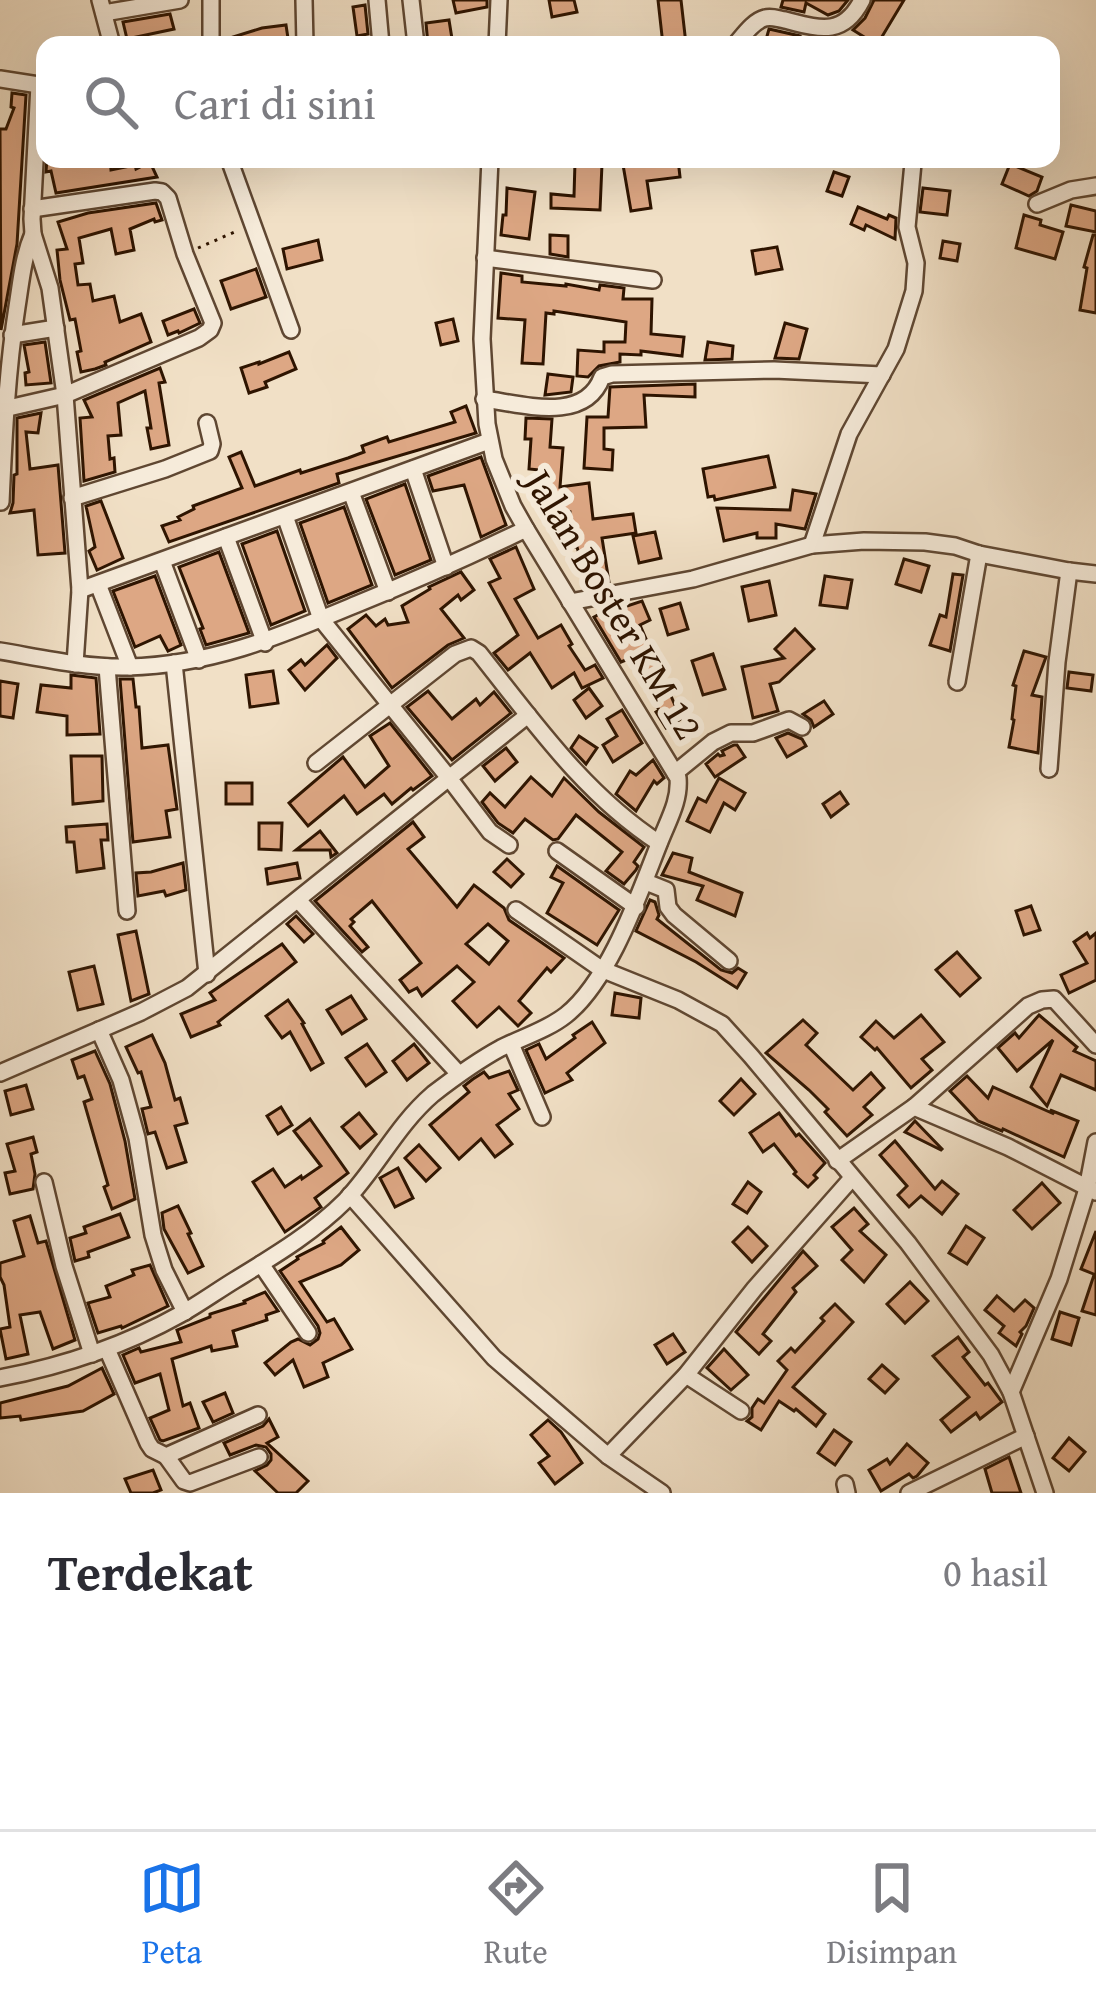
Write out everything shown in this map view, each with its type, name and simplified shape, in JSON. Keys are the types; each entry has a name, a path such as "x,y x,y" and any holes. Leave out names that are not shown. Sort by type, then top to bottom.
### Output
{"street":[{"path":"102,7 179,0"},
{"path":"211,0 211,36"},
{"path":"304,0 305,36"},
{"path":"377,0 380,36"},
{"path":"411,0 415,36"},
{"path":"494,36 499,0"},
{"path":"744,36 767,18 841,26 862,0"},
{"path":"0,79 36,84"},
{"path":"37,168 34,234 46,272 65,394 80,590 75,664"},
{"path":"232,168 291,330"},
{"name":"Jalan Boster KM 12","path":"0,1378 64,1364 184,1312 320,1225 350,1195 401,1126 459,1074 574,1008 636,907 678,794 675,773 526,529 489,441 482,339 490,168"},
{"path":"812,545 849,434 896,349 916,276 907,226 915,168"},
{"path":"1037,204 1096,186"},
{"path":"4,409 65,394 199,338 210,330 213,319 162,192 32,209"},
{"path":"1,502 12,335 24,262 34,234"},
{"path":"485,258 653,280"},
{"path":"12,335 56,328"},
{"path":"484,399 569,407 589,398 602,377 612,374 774,370 882,375"},
{"path":"72,498 209,452 212,440 207,423"},
{"path":"80,590 489,441"},
{"path":"413,470 446,567"},
{"path":"351,492 388,592"},
{"path":"285,516 321,620 490,832 509,845"},
{"path":"0,651 107,667 199,660 265,643 526,529"},
{"path":"226,538 265,643"},
{"path":"570,602 693,579 812,545 892,540 955,546 1096,574"},
{"path":"957,682 979,554"},
{"path":"162,561 199,660"},
{"path":"1048,769 1070,572"},
{"path":"98,584 130,667"},
{"path":"316,763 454,654 471,648 593,792 659,843"},
{"path":"175,664 207,974"},
{"path":"107,667 127,911"},
{"path":"0,1072 168,999 207,974 528,715"},
{"path":"675,773 713,742 731,734 753,733 785,720 802,727"},
{"path":"557,851 636,907"},
{"path":"646,882 666,890 674,915 729,961"},
{"path":"298,900 459,1074"},
{"path":"516,910 602,969 722,1024 908,1243 991,1354 1011,1392 1045,1493"},
{"path":"837,1161 914,1108 1028,1006 1058,1000 1096,1045"},
{"path":"99,1030 121,1080 137,1138 153,1235 184,1312"},
{"path":"511,1044 542,1117"},
{"path":"914,1108 1092,1191"},
{"path":"1011,1392 1092,1191 1096,1142"},
{"path":"608,1456 686,1375 754,1288 852,1178"},
{"path":"44,1182 64,1266 99,1351 152,1449 166,1456 190,1483 260,1457"},
{"path":"350,1195 494,1358 608,1456 662,1493"},
{"path":"262,1264 308,1333"},
{"path":"686,1375 741,1411"},
{"path":"166,1456 258,1415"},
{"path":"908,1493 1026,1436"}],"path":[{"path":"185,254 252,225"}],"building":[{"path":"453,0 487,0 487,7 456,13"},
{"path":"549,0 574,0 577,12 552,17"},
{"path":"658,0 681,0 685,36 662,36"},
{"path":"783,0 848,0 828,15 806,3 804,12 781,7"},
{"path":"874,0 904,0 882,36 863,36 853,30"},
{"path":"365,5 368,34 357,36 353,7"},
{"path":"170,14 174,29 126,36 123,22"},
{"path":"449,20 452,36 427,36 426,23"},
{"path":"286,25 288,36 236,36"},
{"path":"769,29 800,36 767,36"},
{"path":"12,93 26,95 17,244 1,330 0,129 6,129 14,108"},
{"path":"46,168 153,168 157,177 56,193 51,171"},
{"path":"575,168 602,168 600,210 551,208 551,194 574,196"},
{"path":"624,168 679,168 680,177 647,181 651,208 631,211"},
{"path":"1008,168 1042,177 1037,191 1029,196 1002,184"},
{"path":"834,172 849,177 842,196 827,191"},
{"path":"507,188 535,192 529,239 501,235"},
{"path":"923,188 950,191 947,215 920,212"},
{"path":"156,203 162,220 130,229 134,250 116,254 111,229 79,238 83,263 75,264 78,285 90,284 93,301 114,296 120,322 141,314 151,342 81,372 75,319 70,320 60,280 57,250 67,249 58,222"},
{"path":"1071,205 1096,211 1096,232 1066,226"},
{"path":"858,207 896,218 895,239 866,225 864,230 851,224"},
{"path":"1024,215 1063,232 1055,259 1016,248"},
{"path":"550,235 568,236 568,257 550,254"},
{"path":"1096,235 1096,313 1080,310"},
{"path":"318,240 322,260 287,269 283,249"},
{"path":"943,241 960,244 957,261 940,258"},
{"path":"777,247 782,269 756,274 752,251"},
{"path":"256,269 266,297 231,309 221,281"},
{"path":"501,273 522,276 522,282 624,288 623,299 652,299 651,334 684,337 682,356 641,351 641,355 620,354 620,362 599,366 588,377 577,376 578,350 604,352 604,342 625,342 626,322 554,311 546,313 543,364 522,363 525,320 498,318"},
{"path":"194,309 200,323 168,335 163,321"},
{"path":"453,319 458,341 441,345 436,323"},
{"path":"785,323 807,329 799,359 775,358"},
{"path":"45,342 51,383 26,385 25,373 29,372 24,345"},
{"path":"708,342 733,346 732,359 705,360"},
{"path":"289,352 296,369 249,393 241,368"},
{"path":"160,368 169,445 151,449 145,391 118,403 121,435 108,436 115,472 84,481 80,418 92,417 84,400"},
{"path":"548,374 573,377 571,392 545,395"},
{"path":"695,384 695,397 644,395 646,427 604,428 604,449 613,450 612,470 584,468 587,417 608,417 610,387"},
{"path":"466,406 476,433 337,474 339,483 169,542 162,526 180,520 193,506 242,488 229,457 241,452 255,486 348,458 364,452 362,446 387,437 389,442 455,422 451,412"},
{"path":"41,413 38,433 26,432 30,469 58,465 65,553 38,555 34,510 10,513 17,474 17,418"},
{"path":"526,418 552,419 550,447 563,448 560,487 589,483 593,519 633,514 636,533 602,538 609,582 588,586 570,512 555,514 549,471 529,469 531,439 525,439"},
{"path":"768,456 775,487 715,500 708,497 703,469"},
{"path":"481,457 506,525 481,537 464,485 433,491 428,476"},
{"path":"405,484 431,560 395,575 366,499"},
{"path":"793,490 816,494 805,529 776,524 776,538 757,538 757,533 724,541 717,508 790,510"},
{"path":"101,501 123,558 97,570 89,551 95,547 86,506"},
{"path":"344,507 372,585 328,603 300,523"},
{"path":"277,531 305,611 271,625 242,544"},
{"path":"655,532 661,558 639,563 633,536"},
{"path":"516,547 534,589 515,599 538,638 561,625 585,670 595,665 603,678 582,688 574,673 552,688 530,653 508,670 494,653 518,635 489,583 500,578 490,559"},
{"path":"219,552 249,633 206,645 179,567"},
{"path":"904,559 929,566 921,592 896,584"},
{"path":"461,572 474,590 461,600 458,595 441,609 464,638 392,688 348,629 366,615 376,626 385,619 388,625 408,622 402,606"},
{"path":"953,574 963,575 950,651 930,645 940,615 946,617"},
{"path":"155,576 181,645 168,651 160,636 135,647 113,591"},
{"path":"825,576 852,580 847,608 820,605"},
{"path":"769,581 776,615 749,621 742,587"},
{"path":"642,601 650,620 640,625 681,719 666,728 633,657 621,662 594,617"},
{"path":"680,603 688,629 668,635 660,609"},
{"path":"795,629 814,649 779,682 770,684 778,711 753,718 742,667 784,658 775,649"},
{"path":"327,645 337,658 305,690 289,670 301,660 305,665"},
{"path":"1024,651 1046,657 1032,695 1042,697 1038,753 1009,747 1013,685"},
{"path":"713,654 725,689 703,695 692,661"},
{"path":"273,671 278,703 250,707 246,675"},
{"path":"1069,672 1093,675 1091,691 1067,688"},
{"path":"71,675 96,678 100,734 67,735 67,716 37,712 41,685 71,688"},
{"path":"120,679 133,679 142,748 168,745 177,809 166,811 170,837 133,842"},
{"path":"0,681 18,684 13,718 0,716"},
{"path":"589,688 602,706 586,718 574,700"},
{"path":"428,691 452,719 476,699 480,705 494,692 511,713 452,760 407,707"},
{"path":"824,701 833,714 814,727 803,714"},
{"path":"622,710 642,743 613,762 603,745 617,736 607,719"},
{"path":"390,723 432,776 392,804 384,794 357,814 344,796 308,826 289,803 343,757 365,787 389,766 370,736"},
{"path":"788,733 806,746 787,757 776,738"},
{"path":"579,736 597,748 586,764 571,748"},
{"path":"734,745 745,757 715,777 706,764"},
{"path":"506,748 517,762 495,781 483,766"},
{"path":"71,756 102,756 103,801 73,804"},
{"path":"653,760 664,778 657,784 654,781 636,811 616,794 630,771 636,775"},
{"path":"531,777 552,796 564,778 644,847 634,862 636,870 624,884 606,871 622,852 576,815 553,840 525,819 513,833 498,823 482,802 490,793 505,807"},
{"path":"719,778 745,793 735,810 724,803 710,832 687,821 698,798 706,802"},
{"path":"226,783 252,783 252,804 226,804"},
{"path":"840,792 848,804 831,817 823,804"},
{"path":"413,822 424,837 408,849 457,907 474,885 504,908 509,920 564,958 551,972 547,968 519,1001 531,1013 518,1026 499,1007 477,1027 453,1001 474,982 457,966 422,996 417,988 409,992 400,980 421,963 372,901 351,919 350,926 368,947 362,952 315,901","holes":["488,924 508,941 489,964 466,944"]},
{"path":"259,823 282,823 281,850 259,849"},
{"path":"107,824 108,840 101,840 104,868 77,872 74,842 67,842 66,827"},
{"path":"320,831 337,853 331,857 330,850 296,850"},
{"path":"673,853 692,858 689,872 742,893 735,916 697,900 703,886 662,875"},
{"path":"507,859 523,874 511,887 494,872"},
{"path":"183,863 186,890 138,896 136,873"},
{"path":"297,863 300,878 268,884 266,869"},
{"path":"557,866 619,910 597,945 547,913 563,883 551,877"},
{"path":"650,900 655,902 657,919 721,970 732,973 738,968 746,973 737,988 636,931"},
{"path":"1031,906 1040,930 1024,935 1016,911"},
{"path":"296,916 313,934 304,942 287,924"},
{"path":"136,931 149,994 131,1001 118,935"},
{"path":"1087,933 1090,938 1096,933 1096,980 1069,993 1061,975 1087,963 1074,942"},
{"path":"282,944 296,962 220,1025 191,1037 181,1014 215,1000 210,993"},
{"path":"957,952 980,978 960,996 936,970"},
{"path":"94,966 103,1004 78,1010 69,972"},
{"path":"615,993 641,998 639,1018 612,1015"},
{"path":"351,996 366,1019 342,1034 327,1010"},
{"path":"288,1000 323,1063 311,1070 290,1032 282,1038 266,1016"},
{"path":"921,1015 944,1042 922,1059 932,1070 911,1088 877,1048 861,1037 876,1021 894,1038"},
{"path":"1039,1015 1077,1047 1074,1051 1096,1061 1096,1090 1061,1075 1047,1106 1031,1087 1053,1040 1017,1071 998,1048 1015,1033 1019,1038"},
{"path":"803,1020 817,1033 806,1045 853,1090 871,1073 884,1088 864,1107 872,1115 847,1136 825,1112 828,1109 766,1053"},
{"path":"592,1022 605,1043 567,1073 572,1080 545,1093 526,1050 539,1044 546,1059"},
{"path":"152,1035 187,1123 175,1126 186,1162 167,1168 155,1132 148,1134 142,1109 151,1107 141,1072 126,1047"},
{"path":"367,1044 386,1072 366,1086 346,1058"},
{"path":"414,1044 429,1063 407,1080 393,1061"},
{"path":"95,1051 110,1084 135,1199 112,1209 84,1102 92,1099 72,1060"},
{"path":"509,1071 518,1090 509,1094 519,1109 497,1125 512,1144 495,1157 481,1139 459,1159 430,1125 469,1092 464,1086 473,1079 484,1072 489,1078"},
{"path":"967,1076 988,1098 993,1087 1078,1121 1064,1157 978,1121 950,1091"},
{"path":"741,1079 755,1094 734,1115 720,1101"},
{"path":"26,1085 33,1109 11,1115 5,1091"},
{"path":"281,1107 292,1125 278,1134 267,1116"},
{"path":"359,1113 376,1134 360,1148 342,1127"},
{"path":"779,1113 825,1163 808,1187 774,1144 763,1152 750,1133"},
{"path":"310,1119 348,1173 315,1198 321,1207 285,1232 253,1182 273,1169 285,1187 321,1166 294,1131"},
{"path":"915,1121 942,1149 941,1150 905,1132"},
{"path":"33,1137 37,1152 31,1154 33,1189 10,1194 5,1173 15,1171 7,1144"},
{"path":"895,1141 935,1189 942,1181 958,1194 942,1214 921,1196 909,1207 898,1195 907,1186 880,1155"},
{"path":"419,1145 440,1168 426,1181 405,1158"},
{"path":"398,1168 413,1198 395,1207 380,1178"},
{"path":"748,1182 761,1192 747,1213 733,1204"},
{"path":"1042,1183 1060,1203 1032,1229 1014,1210"},
{"path":"178,1206 203,1266 188,1273 164,1229 162,1213"},
{"path":"854,1208 868,1224 860,1231 886,1255 864,1282 842,1260 852,1250 832,1227"},
{"path":"120,1214 129,1237 75,1261 70,1238 86,1233 84,1227"},
{"path":"30,1216 38,1243 46,1241 75,1340 53,1349 40,1312 20,1315 28,1354 6,1359 0,1329 10,1327 0,1263 24,1256 14,1221"},
{"path":"966,1226 984,1238 967,1264 949,1253"},
{"path":"341,1227 359,1250 341,1265 300,1282 327,1322 334,1319 352,1349 323,1363 328,1377 304,1387 293,1360 275,1375 265,1363 291,1342 298,1339 310,1345 320,1333 280,1271"},
{"path":"748,1227 767,1246 752,1262 733,1242"},
{"path":"1096,1231 1096,1275 1081,1269"},
{"path":"803,1251 817,1266 793,1288 796,1292 763,1334 771,1341 759,1354 736,1332"},
{"path":"150,1265 168,1306 122,1328 98,1333 88,1303 110,1297 106,1286"},
{"path":"1096,1275 1096,1315 1082,1311"},
{"path":"910,1282 928,1301 905,1323 887,1304"},
{"path":"265,1292 278,1311 266,1315 267,1320 233,1331 237,1346 212,1351 211,1346 172,1359 183,1406 190,1403 199,1428 160,1440 150,1418 169,1410 160,1374 135,1383 123,1355 181,1342 177,1330"},
{"path":"997,1296 1014,1311 1025,1300 1034,1308 1016,1346 999,1333 1004,1326 985,1310"},
{"path":"835,1304 853,1322 793,1387 825,1414 816,1426 779,1401 761,1430 747,1421 758,1399 764,1403 787,1370 778,1361 791,1348 795,1352"},
{"path":"1060,1312 1079,1318 1071,1345 1052,1339"},
{"path":"673,1334 685,1352 667,1364 655,1345"},
{"path":"958,1337 969,1352 963,1357 1002,1402 980,1419 976,1413 951,1432 941,1420 969,1397 933,1356"},
{"path":"724,1349 748,1375 731,1390 707,1368"},
{"path":"882,1365 898,1379 885,1393 869,1379"},
{"path":"102,1368 114,1394 83,1411 21,1420 20,1416 0,1418 0,1403 68,1386"},
{"path":"225,1393 233,1413 213,1422 203,1402"},
{"path":"269,1419 278,1437 267,1443 308,1481 296,1493 278,1493 255,1471 271,1460 266,1447 256,1445 230,1455 224,1443"},
{"path":"548,1420 582,1463 555,1484 539,1463 549,1456 531,1435"},
{"path":"834,1430 851,1442 835,1465 818,1453"},
{"path":"1069,1438 1085,1452 1069,1471 1053,1458"},
{"path":"907,1444 928,1463 917,1476 909,1474 881,1491 869,1470 887,1459 890,1464"},
{"path":"1009,1457 1021,1493 992,1493 985,1469"},
{"path":"153,1470 161,1490 131,1493 125,1479"}]}
